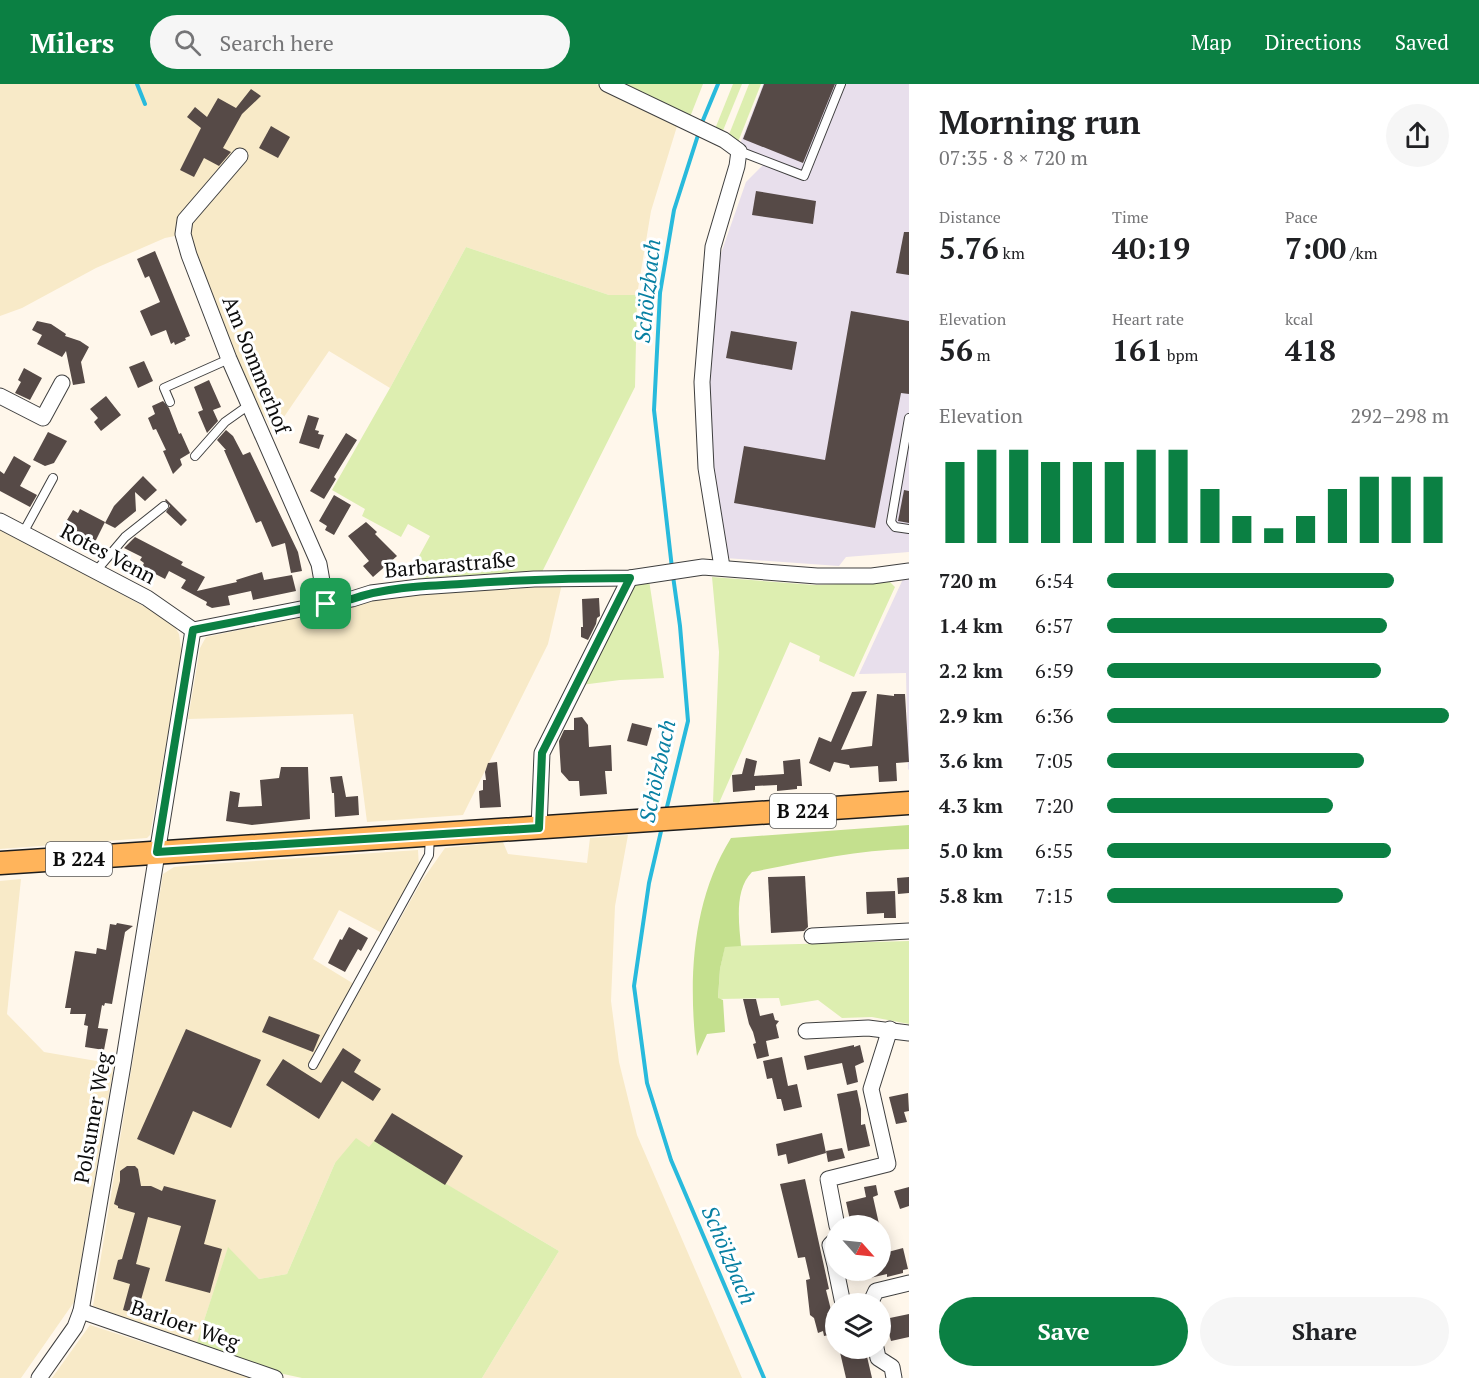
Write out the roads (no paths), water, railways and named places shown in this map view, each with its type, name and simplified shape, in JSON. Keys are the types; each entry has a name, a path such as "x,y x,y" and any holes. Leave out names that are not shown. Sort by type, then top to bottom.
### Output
{"main road":[{"name":"B 224","path":"0,863 909,803"}],"street":[{"path":"607,84 713,135 738,151 737,166 713,247 702,382 706,468 722,567"},
{"name":"Am Sommerhof","path":"240,156 185,220 183,234 229,359 319,564 326,604"},
{"path":"0,396 43,418 62,383"},
{"name":"Rotes Venn","path":"0,520 147,598 193,630"},
{"name":"Barbarastraße","path":"193,630 352,599 371,593 419,587 534,579 630,578 690,568 722,567 817,576 872,576 909,571"},
{"path":"539,828 542,753 630,578"},
{"path":"157,852 193,630"},
{"name":"Polsumer Weg","path":"39,1378 75,1327 81,1311 157,852"},
{"path":"812,936 909,931"},
{"path":"806,1031 868,1028 909,1032"},
{"path":"835,1215 828,1179 888,1164 871,1089 890,1029"},
{"path":"875,1293 909,1283"},
{"name":"Barloer Weg","path":"81,1311 275,1378"},
{"path":"880,1359 892,1367 894,1378"}],"lane":[{"path":"738,151 804,176 841,84"},
{"path":"170,402 164,388 229,359"},
{"path":"195,456 225,422 249,405"},
{"path":"909,418 891,522 895,527 909,529"},
{"path":"23,533 52,478"},
{"path":"96,572 125,537 164,506"},
{"path":"313,1065 429,855 430,835"}],"waterway":[{"path":"137,84 145,104"},
{"name":"Schölzbach","path":"701,125 718,84"},
{"name":"Schölzbach","path":"672,568 654,410 660,293 674,210 699,132"},
{"name":"Schölzbach","path":"666,811 688,721 680,626 673,576"},
{"name":"Schölzbach","path":"662,827 649,883 634,986 647,1083 671,1160 764,1378"}]}
